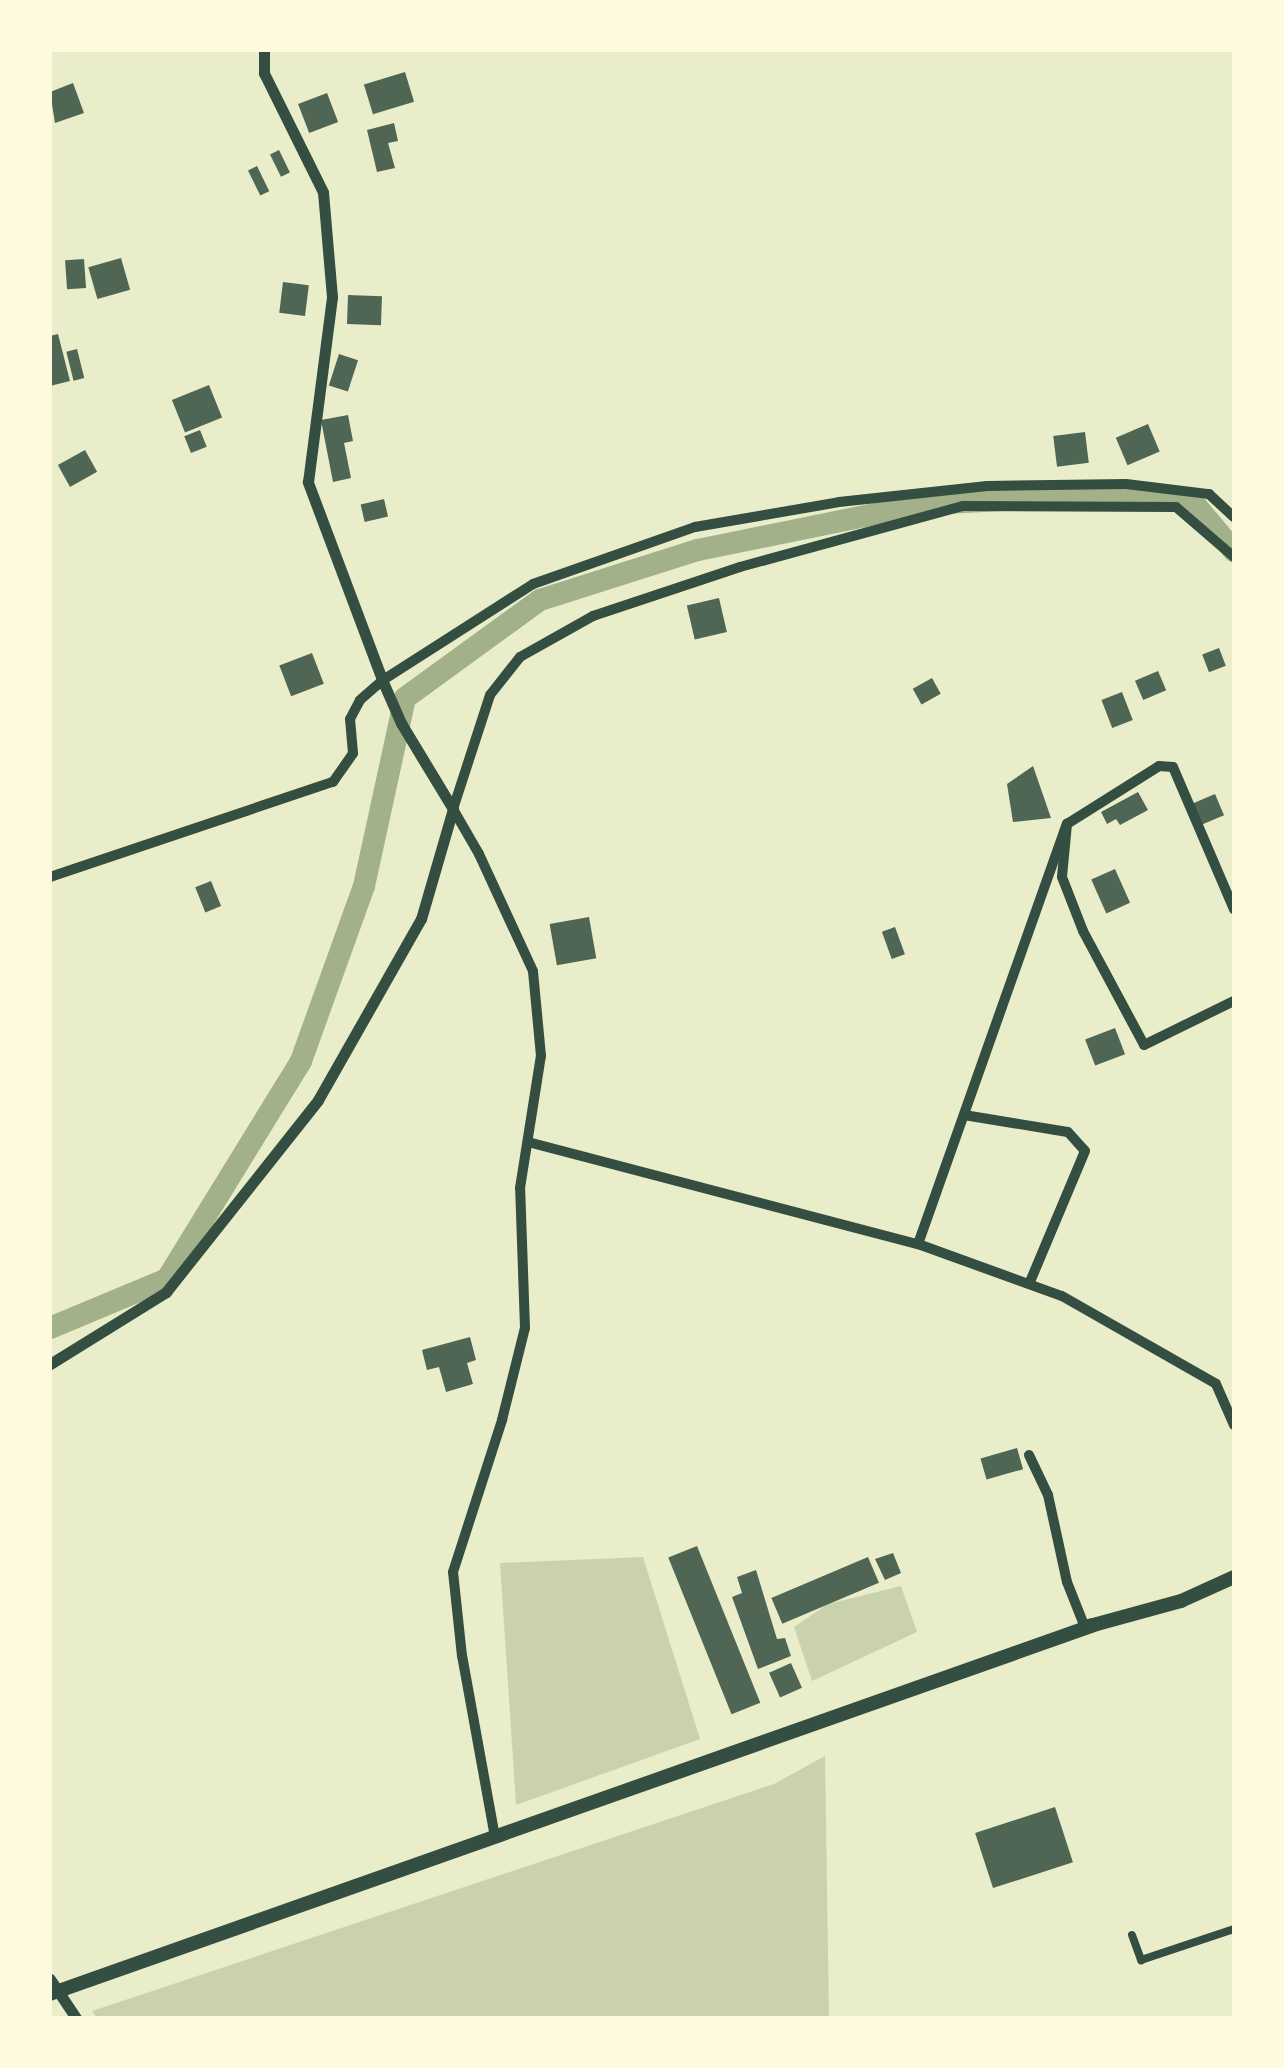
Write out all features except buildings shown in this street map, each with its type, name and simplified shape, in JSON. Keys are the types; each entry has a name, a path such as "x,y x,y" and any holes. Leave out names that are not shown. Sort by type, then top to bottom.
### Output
{"main road":[{"path":"52,1988 1114,1620 1181,1601 1234,1576"}],"street":[{"path":"264,50 264,73 323,192 332,296 308,482 402,723 479,854 533,972 541,1056 520,1188 525,1328 502,1420 453,1572 462,1656 495,1836"},
{"path":"50,877 333,782 353,753 350,719 360,700 383,681 533,584 694,528 839,502 987,486 1126,484 1209,494 1234,518"},
{"path":"50,1364 166,1292 318,1100 421,919 490,696 520,657 593,616 740,567 964,506 1176,507 1234,556"},
{"path":"918,1244 1068,824 1159,766 1173,767 1234,909"},
{"path":"1068,824 1062,877 1083,931 1144,1044 1234,1001"},
{"path":"964,1115 1068,1132 1085,1151 1029,1284"},
{"path":"528,1142 918,1244 1062,1296 1216,1384 1234,1425"},
{"path":"1029,1456 1048,1495 1067,1582 1084,1624 1114,1620"},
{"path":"1132,1936 1141,1960 1234,1929"},
{"path":"52,1988 76,2018"}],"green space":[{"path":"643,1557 700,1739 516,1805 500,1563"},
{"path":"901,1586 917,1632 812,1681 794,1627 828,1604"},
{"path":"825,1756 829,2018 97,2018 92,2011 774,1784"}],"waterway":[{"path":"50,1328 167,1279 301,1061 364,886 405,698 540,600 698,550 925,504 1133,493 1193,502 1234,551"}]}
